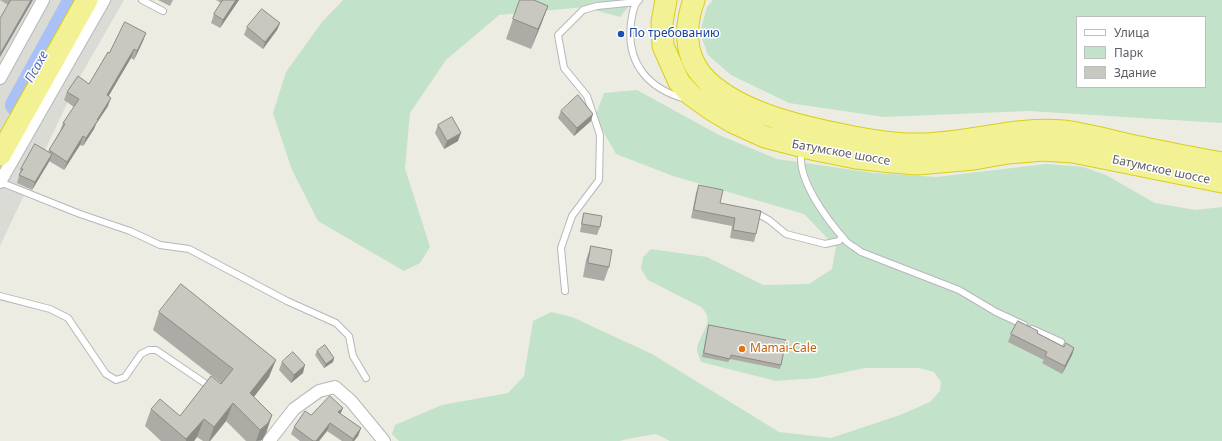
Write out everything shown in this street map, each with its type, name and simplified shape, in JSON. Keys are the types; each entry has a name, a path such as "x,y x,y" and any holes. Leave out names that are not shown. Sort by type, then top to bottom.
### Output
{"highway":[{"path":"0,155 87,0"},
{"name":"Батумское шоссе","path":"666,0 662,22 663,46 679,82 691,95 732,122 766,137 803,147 856,158 917,164 974,159 1008,153 1043,150 1073,152 1222,182"},
{"name":"Батумское шоссе","path":"694,0 690,11 687,31 693,61 701,74 722,93 737,102 776,118 816,130 872,140 915,144 946,143 1030,131 1063,131 1222,163"}],"street":[{"path":"0,78 43,0"},
{"path":"0,182 104,0"},
{"path":"269,441 294,409 319,392 335,387 351,400 384,441"}],"lane":[{"path":"142,0 163,11"},
{"path":"638,1 632,15 631,28 631,41 637,64 646,78 660,89 679,97 702,103"},
{"path":"565,291 562,248 572,216 599,180 600,135 587,96 564,68 558,35 583,10 597,6 638,1"},
{"path":"803,147 801,155 806,184 823,213 847,242 862,252 959,290 996,312 1061,342"},
{"path":"0,182 80,214 130,231 160,245 189,249 287,301 336,323 348,336 353,356 366,378"},
{"path":"747,212 760,215 786,234 825,244 839,241 842,236"},
{"path":"0,296 50,310 68,318 106,374 116,380 125,377 141,354 149,350 156,350 213,389"}],"shaded area":[{"path":"0,0 124,0 78,80 0,246"}],"green space":[{"path":"343,0 634,0 620,17 584,7 499,15 446,60 410,113 405,168 430,247 420,263 404,271 318,221 292,170 273,113 286,72 322,22"},
{"path":"713,0 1222,0 1222,123 1029,111 884,117 789,103 731,75 708,55 700,33 707,7"},
{"path":"637,90 719,135 777,159 874,173 936,177 1046,164 1083,167 1106,175 1155,203 1195,210 1222,207 1222,441 670,441 656,434 620,441 399,441 392,434 395,425 442,405 508,393 524,376 533,321 551,312 572,317 652,354 779,432 831,438 900,415 930,402 940,391 941,382 934,372 919,368 865,368 817,378 776,381 701,362 697,349 698,343 706,328 706,312 701,307 648,280 641,269 643,257 651,249 707,257 763,285 809,284 832,269 836,247 804,214 673,176 616,154 595,117 604,93"}],"building":[{"path":"11,0 31,0 0,54 0,19"},
{"path":"223,0 236,0 223,20 214,14"},
{"path":"520,0 534,0 548,6 538,29 513,19"},
{"path":"262,9 280,23 265,42 247,27"},
{"path":"125,22 146,33 137,51 134,49 107,95 111,98 98,120 86,138 83,136 67,162 49,150 65,124 63,123 79,99 67,92 78,76 89,84 108,52 109,53"},
{"path":"578,95 593,114 577,128 561,111"},
{"path":"452,117 461,133 447,141 438,125"},
{"path":"35,144 52,154 35,182 19,175"},
{"path":"699,185 723,190 720,203 761,211 756,234 733,230 735,218 694,210"},
{"path":"584,213 602,216 600,227 582,224"},
{"path":"591,246 612,250 609,267 588,263"},
{"path":"181,284 276,360 250,393 272,415 268,423 260,430 233,403 214,427 204,419 186,439 151,409 160,399 180,416 211,376 221,384 233,369 159,312"},
{"path":"1018,321 1064,347 1066,343 1074,348 1065,366 1045,356 1047,352 1011,334"},
{"path":"709,325 786,340 781,365 731,355 730,359 704,353"},
{"path":"325,345 334,358 326,364 317,351"},
{"path":"293,352 305,365 294,375 282,362"},
{"path":"330,396 343,408 338,412 361,428 353,439 330,423 316,441 313,441 294,427 305,411 311,415"}],"waterway":[{"name":"Псахе","path":"16,105 74,0"}],"place":[{"name":"По требованию","path":"621,34"},
{"name":"Mamai-Cale","path":"742,349"}]}
